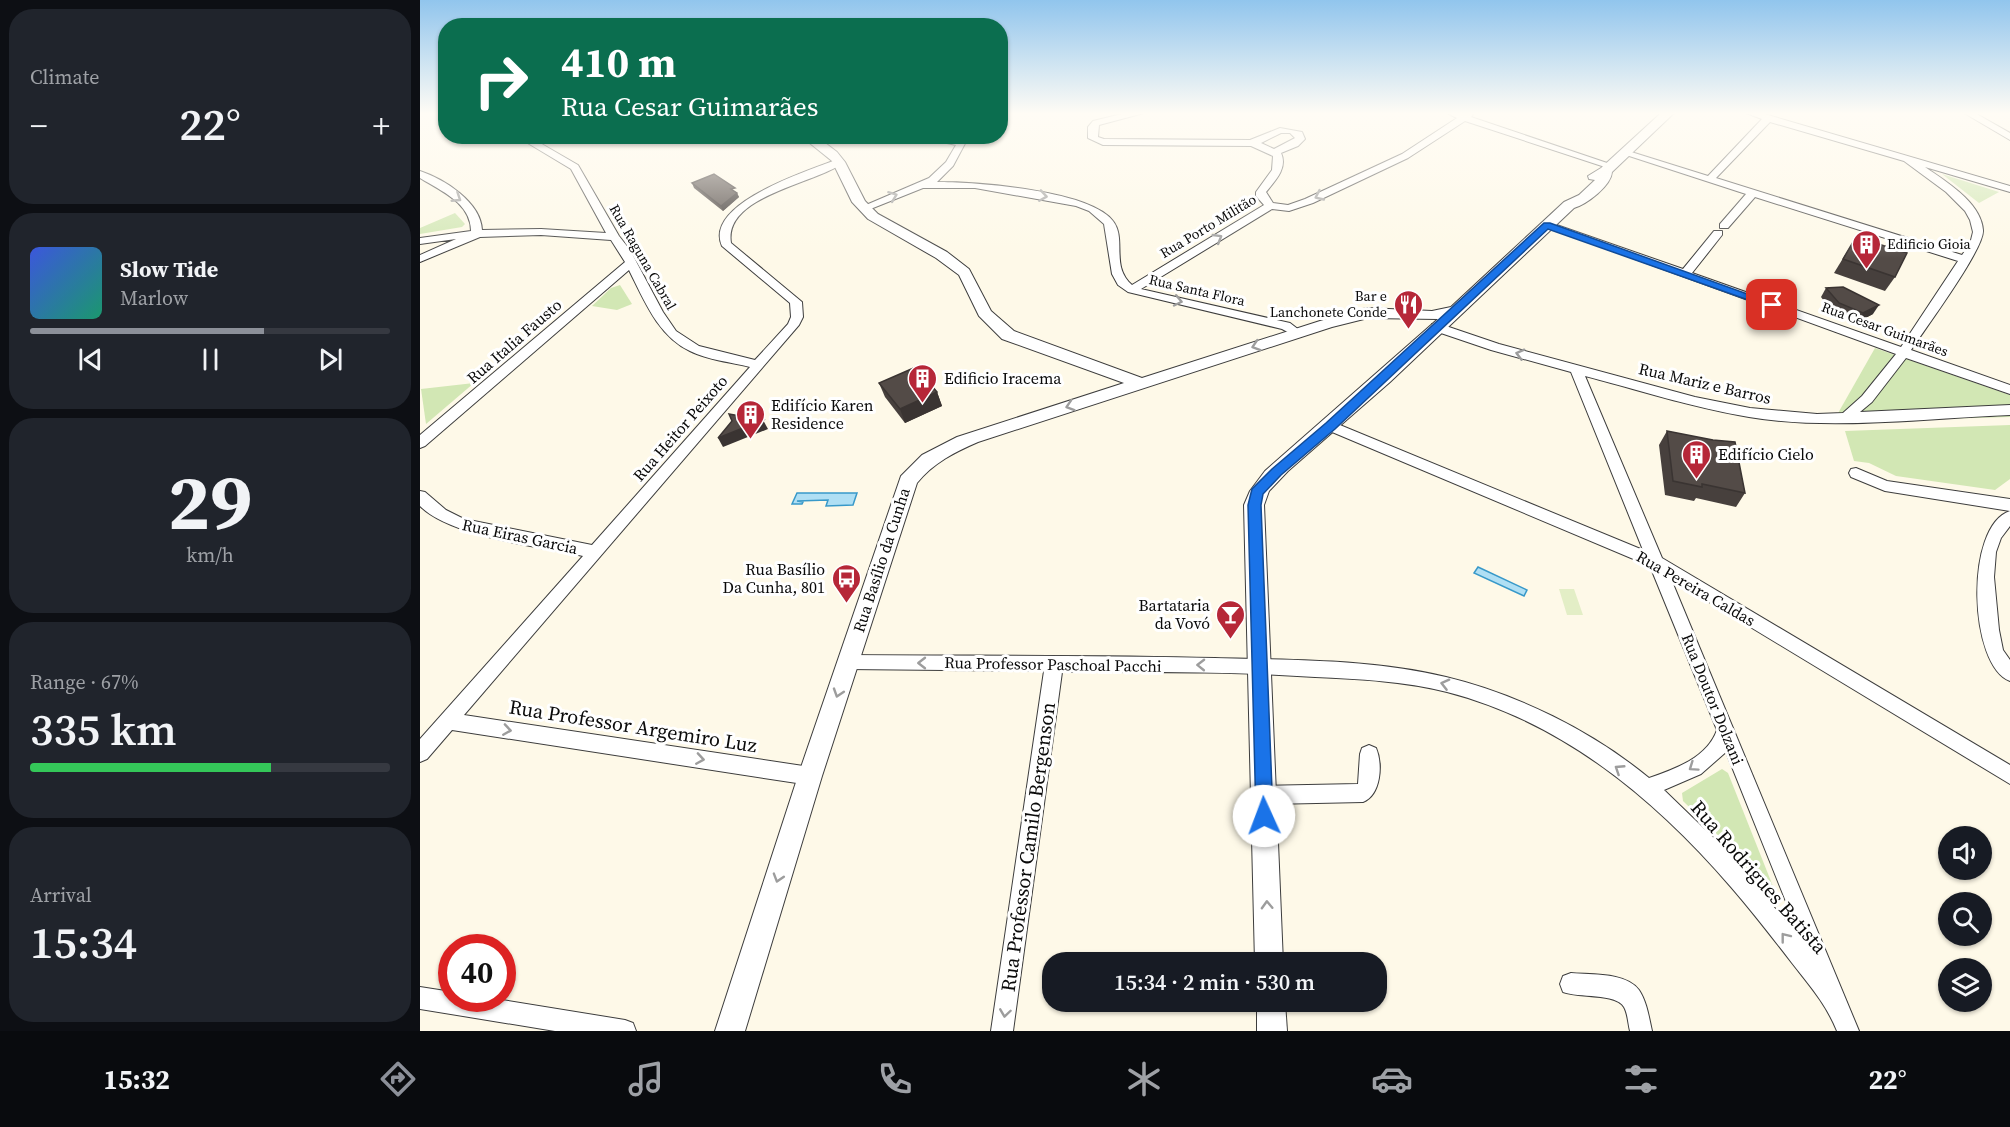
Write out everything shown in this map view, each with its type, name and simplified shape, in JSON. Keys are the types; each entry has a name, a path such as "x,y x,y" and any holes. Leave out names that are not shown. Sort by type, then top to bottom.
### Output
{"street":[{"name":"Rua Raguna Cabral","path":"565,161 575,167 657,313 672,334 695,350 759,365"},
{"path":"922,185 941,175 953,161"},
{"path":"1279,161 1280,165 1261,192 1263,200 1270,206 1289,208 1394,161"},
{"path":"1589,161 1608,168"},
{"path":"1269,952 1255,497 1276,472 1330,426 1569,205 1576,204 1606,177 1608,168 1616,161"},
{"path":"1651,161 1966,260"},
{"path":"1710,180 1727,161"},
{"path":"1847,417 1867,399 1904,352 1975,244 1978,229 1974,216 1961,200 1909,161"},
{"path":"1913,161 2010,189"},
{"path":"839,162 864,208 874,218 945,259 964,273 993,324 1008,335 1140,383"},
{"name":"Rua Heitor Peixoto","path":"420,753 793,325 798,310 796,302 726,244 724,234 726,225 748,203 839,162"},
{"path":"420,174 468,205 478,222 477,234"},
{"name":"Rua Santa Flora","path":"864,208 922,185 986,186 1055,198 1093,209 1109,223 1114,266 1120,280 1132,290 1286,326 1296,333"},
{"path":"1685,274 1753,193"},
{"name":"Rua Porto Militão","path":"1132,290 1270,206"},
{"name":"Rua Cesar Guimarães","path":"1547,225 2010,390"},
{"path":"420,242 477,234 536,230 614,237"},
{"path":"420,259 477,234"},
{"name":"Rua Italia Fausto","path":"420,443 630,264"},
{"name":"Rua Basílio da Cunha","path":"730,1031 810,776 908,481 913,473 945,449 972,438 1296,333 1367,313 1432,316 1456,310"},
{"name":"Rua Basílio da Cunha","path":"1393,313 1436,327"},
{"name":"Rua Mariz e Barros","path":"1436,327 1495,347 1695,401 1750,413 1794,418 2010,410"},
{"name":"Rua Doutor Dolzani","path":"1576,369 1726,729 1848,1031"},
{"name":"Rua Pereira Caldas","path":"1330,426 1656,561 2010,775"},
{"path":"1856,473 1885,486 2010,505"},
{"name":"Rua Eiras Garcia","path":"420,496 430,509 446,519 594,552"},
{"path":"2010,517 1994,537 1987,556 1986,577 1991,636 1995,651 2010,673"},
{"name":"Rua Professor Paschoal Pacchi","path":"848,662 1259,666"},
{"name":"Rua Professor Camilo Bergenson","path":"1002,1031 1054,664"},
{"name":"Rua Rodrigues Batista","path":"1259,666 1404,675 1449,685 1494,700 1539,720 1585,746 1645,788 1716,856 1763,910 1834,999"},
{"name":"Rua Professor Argemiro Luz","path":"449,721 810,776"},
{"path":"1645,788 1682,775 1702,761 1719,746 1726,729"},
{"path":"1264,795 1362,793 1368,786 1369,754"},
{"path":"1571,984 1609,988 1626,993 1632,998 1641,1031"},
{"path":"420,998 625,1031"},
{"path":"1271,1012 1272,1031"}],"green space":[{"path":"1942,174 1999,192 1979,203"},
{"path":"455,213 465,224 462,227 420,234 420,228"},
{"path":"620,285 632,304 617,310 592,306 611,288"},
{"path":"1875,348 2010,395 2010,417 1833,422"},
{"path":"474,383 426,424 421,389"},
{"path":"2010,425 2010,479 1995,490 1896,476 1869,463 1854,461 1845,431"},
{"path":"1559,589 1574,589 1583,615 1567,615"},
{"path":"1722,769 1728,773 1778,899 1770,896 1726,843 1683,801 1682,793"}],"water":[{"path":"797,493 857,493 853,505 826,506 828,500 797,501 803,502 792,504"},
{"path":"1478,567 1527,590 1524,596 1474,573"}],"building":[{"path":"714,174 735,188 731,189 737,193 721,206 692,183"},
{"path":"1856,237 1907,253 1895,277 1843,259"},
{"path":"1843,287 1879,305 1863,313 1839,303 1826,288"},
{"path":"916,367 937,392 900,409 879,383"},
{"path":"729,414 763,420 718,438 732,421"},
{"path":"1667,431 1735,442 1745,493 1702,484 1702,487 1673,481"}],"place":[{"name":"Edificio Gioia","path":"1866,270"},
{"name":"Bar e Lanchonete Conde","path":"1408,330"},
{"name":"Edificio Iracema","path":"923,404"},
{"name":"Edifício Karen Residence","path":"750,440"},
{"name":"Edifício Cielo","path":"1697,480"},
{"name":"Rua Basílio Da Cunha, 801","path":"846,604"},
{"name":"Bartataria da Vovó","path":"1231,640"}],"route":[{"path":"1264,816 1254,505 1257,492 1276,472 1330,426 1547,225 1772,305"}]}
